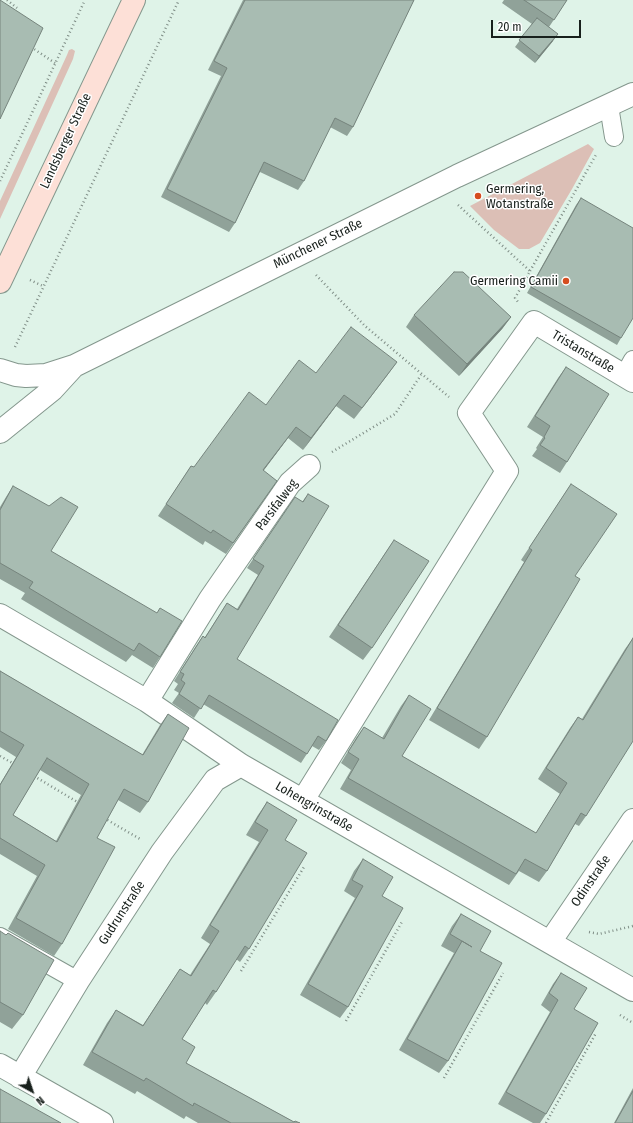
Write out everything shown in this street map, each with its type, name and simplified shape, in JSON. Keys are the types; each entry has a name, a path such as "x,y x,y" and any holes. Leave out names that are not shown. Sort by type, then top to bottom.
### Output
{"main road":[{"name":"Landsberger Straße","path":"0,282 129,2"}],"street":[{"name":"Münchener Straße","path":"2,371 16,375 46,375 74,366 296,254 442,184 612,121 633,94"},
{"path":"303,800 507,471 469,413 534,322"},
{"name":"Tristanstraße","path":"534,322 630,373"},
{"path":"0,432 52,390 74,366"},
{"name":"Parsifalweg","path":"147,701 210,599 285,490 309,466"},
{"name":"Lohengrinstraße","path":"0,615 147,701 240,765 633,990"},
{"name":"Gudrunstraße","path":"20,1077 78,981 162,852 215,780 240,765"},
{"name":"Odinstraße","path":"550,942 633,820"},
{"path":"0,1065 102,1123"}],"lane":[{"path":"0,936 78,981"}],"path":[{"path":"3,2 7,0 17,8"},
{"path":"0,181 85,0"},
{"path":"2,371 179,0"},
{"path":"24,43 55,63"},
{"path":"534,322 515,298 601,146 612,121"},
{"path":"442,184 452,200 530,271"},
{"path":"296,254 366,326 421,375 469,413"},
{"path":"309,466 395,414 421,375"},
{"path":"0,756 20,768"},
{"path":"27,772 81,804"},
{"path":"102,816 162,852"},
{"path":"242,971 304,868"},
{"path":"346,1021 404,920"},
{"path":"584,931 599,934 633,926"},
{"path":"444,1078 503,973"},
{"path":"546,1123 596,1033"}],"shaded area":[{"path":"72,49 75,51 73,59 0,219 0,201 69,50"},
{"path":"588,144 594,149 572,189 540,243 529,249 519,249 494,230 470,206"}],"building":[{"path":"0,0 43,28 0,119"},
{"path":"245,0 414,0 353,127 335,118 304,181 264,162 235,223 167,189 227,68 214,61"},
{"path":"524,0 567,0 554,20"},
{"path":"537,18 558,34 539,56 519,40"},
{"path":"581,198 633,228 633,318 621,338 531,287"},
{"path":"454,272 463,272 511,317 467,364 414,315"},
{"path":"351,327 397,362 362,408 344,395 311,438 296,427 263,470 277,481 233,543 213,530 211,533 166,504 191,466 194,467 249,392 266,405 299,360 316,373"},
{"path":"566,367 609,394 567,462 540,445 550,426 535,416"},
{"path":"571,484 617,514 575,576 580,579 487,737 437,708 532,550 529,548"},
{"path":"13,486 49,506 61,497 78,507 51,551 157,613 160,608 182,621 160,657 139,643 134,651 29,588 33,582 0,563 0,510"},
{"path":"308,494 329,506 237,659 338,720 326,741 318,736 307,754 209,695 201,709 179,694 185,683 181,680 184,674 180,672 203,636 205,638 227,603 238,610 264,566 253,559 295,497 303,502"},
{"path":"394,540 429,561 372,648 338,625"},
{"path":"633,638 633,741 586,816 581,813 547,871 525,859 516,874 348,778 359,759 348,752 364,727 384,739 409,695 431,709 402,756 536,833 567,783 546,768 578,717 583,720"},
{"path":"0,671 143,755 168,714 189,728 148,802 124,789 97,838 115,847 62,944 16,918 45,865 0,838 0,785 24,745 0,731","holes":["47,758 89,784 57,842 13,815"]},
{"path":"267,802 297,820 285,840 307,853 249,949 245,946 216,992 213,990 182,1039 195,1047 186,1063 294,1122 300,1123 231,1123 194,1103 193,1106 146,1078 144,1081 92,1052 116,1010 143,1026 180,969 191,976 219,931 210,925 268,830 255,822"},
{"path":"363,859 393,877 382,896 403,908 348,1007 308,984 363,886 352,880"},
{"path":"461,914 491,931 480,951 502,963 448,1061 407,1039 462,941 450,934"},
{"path":"0,931 6,935 8,933 54,960 23,1015 0,1002"},
{"path":"561,973 587,988 574,1009 598,1023 546,1114 506,1092 558,1000 549,993"},
{"path":"0,1089 61,1123 0,1123"},
{"path":"633,1091 633,1123 615,1123"}],"place":[{"name":"Germering, Wotanstraße","path":"478,196"},
{"name":"Germering Camii","path":"566,281"}]}
